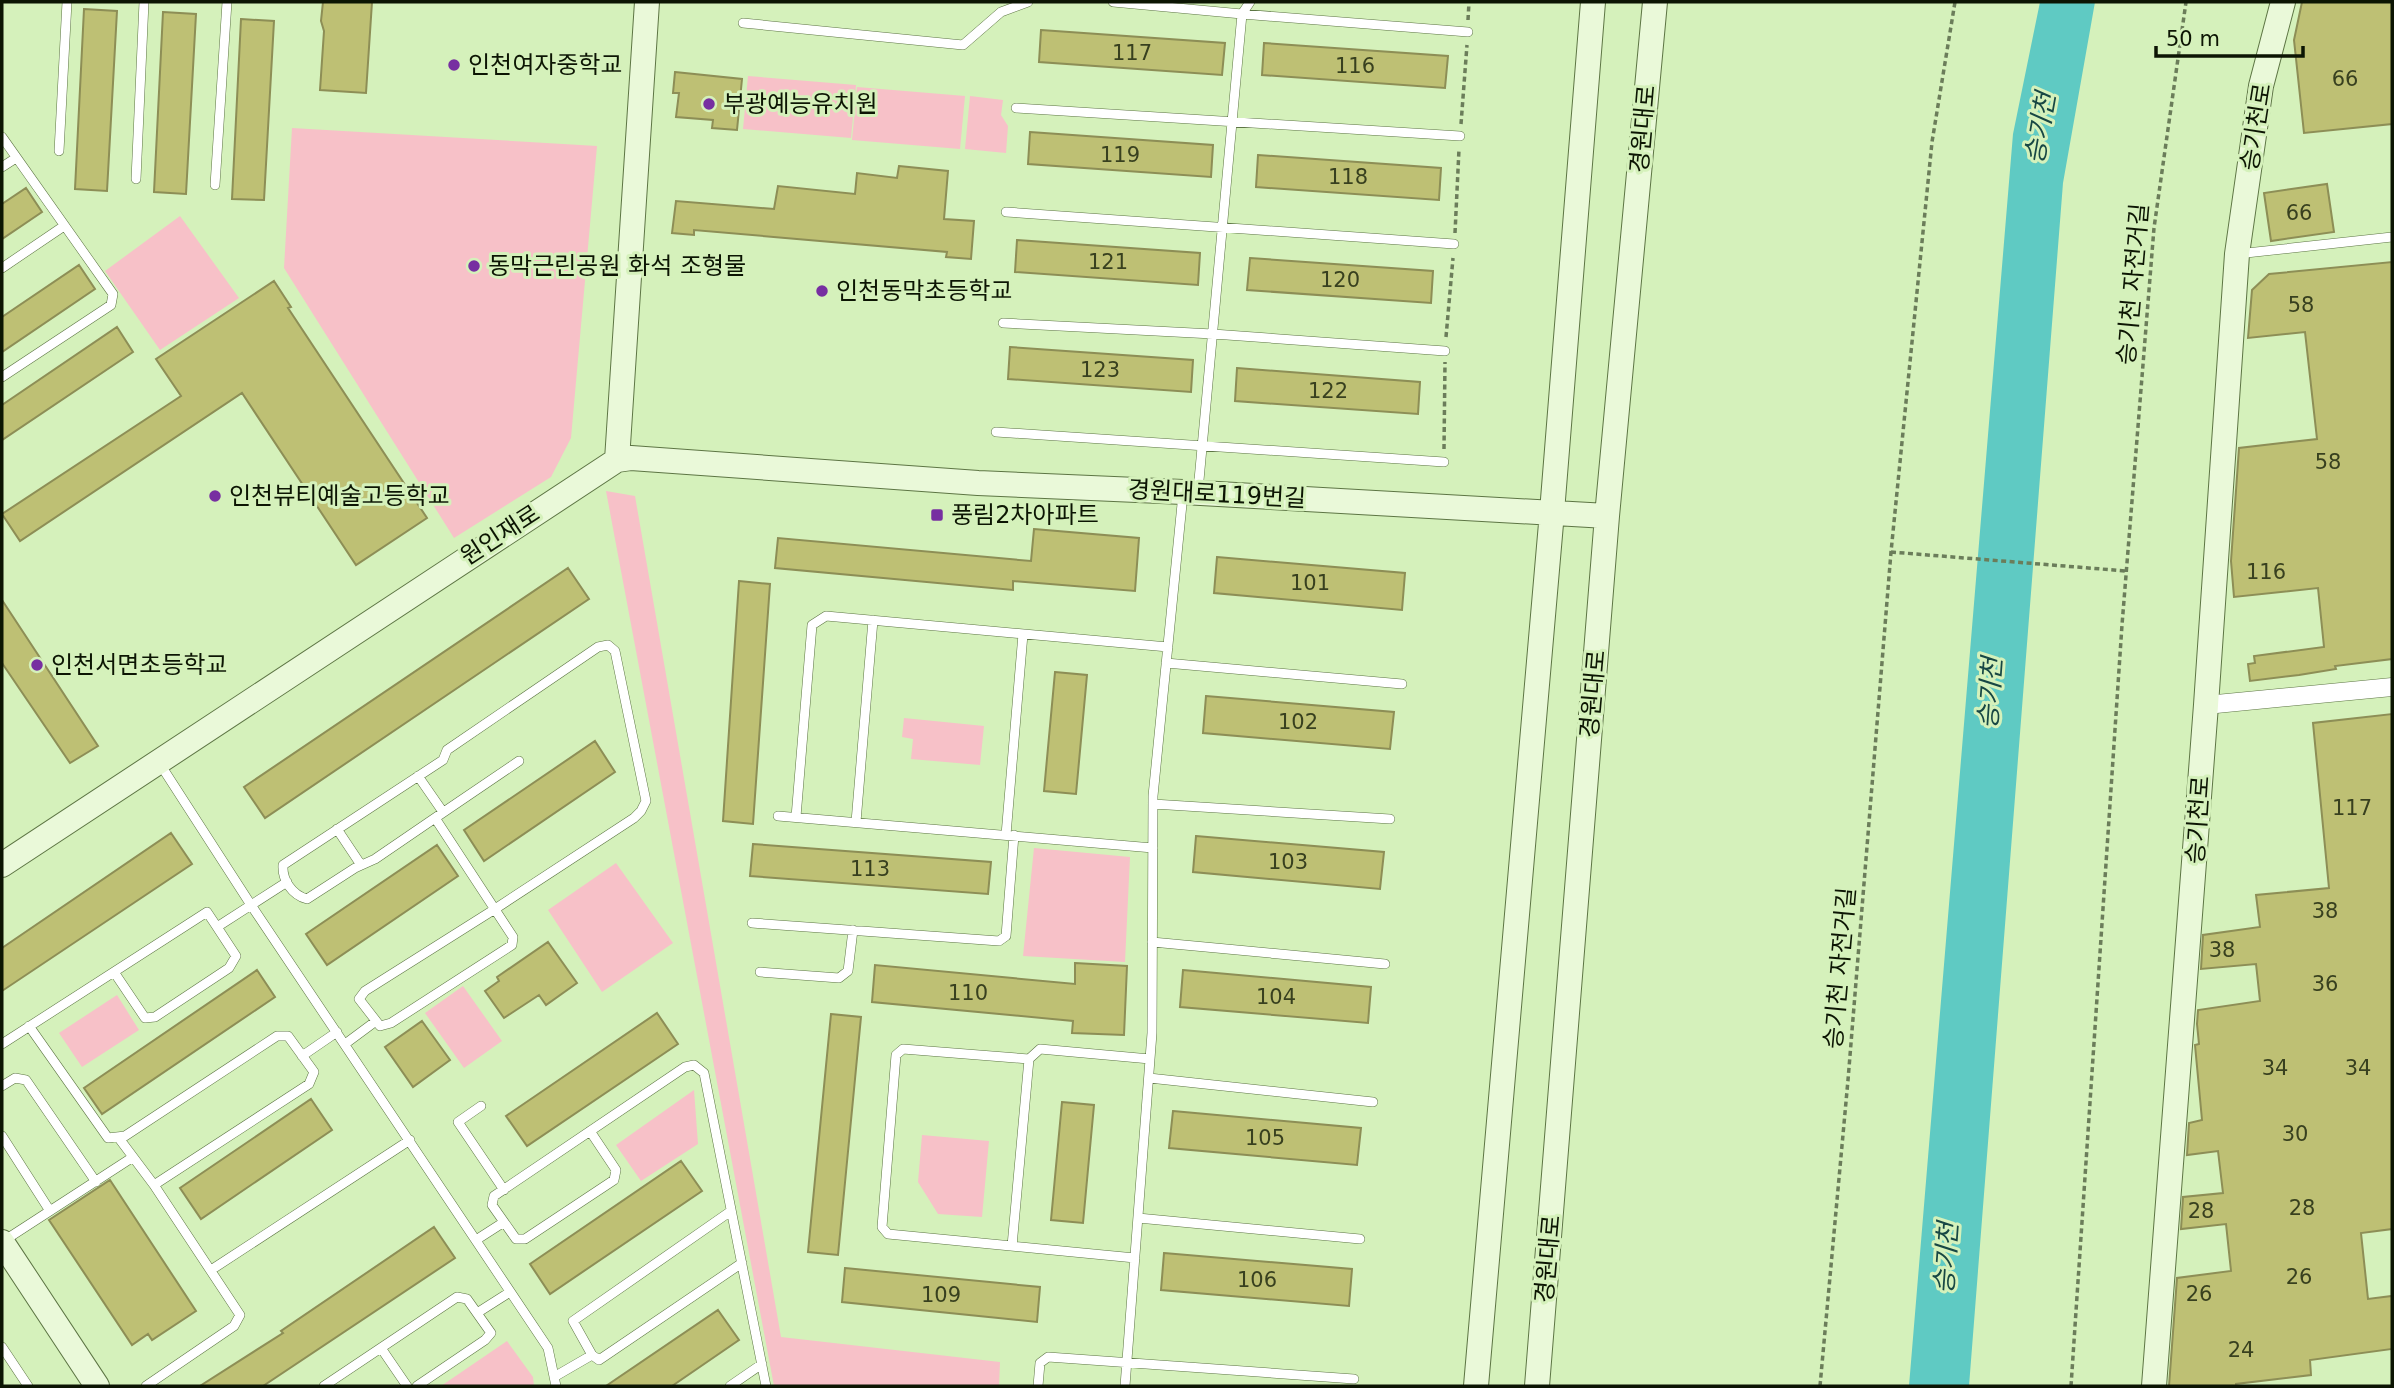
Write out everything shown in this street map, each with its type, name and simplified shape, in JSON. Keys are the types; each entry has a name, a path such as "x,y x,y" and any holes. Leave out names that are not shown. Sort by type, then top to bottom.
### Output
{"main road":[{"path":"617,460 647,2"},
{"path":"1476,1386 1552,512 1592,2"},
{"name":"경원대로","path":"1538,1386 1607,516 1654,2"},
{"name":"승기천로","path":"2154,1386 2237,254 2261,86 2283,2"},
{"name":"경원대로119번길","path":"617,460 631,458 978,483 1190,492 1607,516"},
{"name":"원인재로","path":"2,865 617,460"},
{"path":"2,1242 97,1386"}],"street":[{"path":"2206,705 2392,687"}],"lane":[{"path":"59,151 67,2"},
{"path":"136,179 144,2"},
{"path":"215,184 227,2"},
{"path":"743,23 963,45 1001,12 1028,2"},
{"path":"1113,2 1468,32"},
{"path":"1125,1386 1150,1059 1153,804 1168,647 1190,492 1203,445 1242,14 1250,2"},
{"path":"1016,108 1460,136"},
{"path":"2,137 113,294 111,305 2,377"},
{"path":"2,167 16,158"},
{"path":"1006,212 1454,244"},
{"path":"2,268 64,226"},
{"path":"2237,254 2392,237"},
{"path":"1003,323 1213,334 1445,351"},
{"path":"996,432 1444,462"},
{"path":"796,817 812,625 826,616 1168,647"},
{"path":"856,822 873,621"},
{"path":"752,923 999,941 1006,936 1023,634"},
{"path":"418,776 439,815 495,909 513,937 512,945 391,1023 380,1027 359,999 365,991 495,909 641,811 646,801 615,651 608,645 598,647 447,750 443,760 418,776 337,829 283,865 282,876 297,896 307,899 375,859 439,815 519,761"},
{"path":"1166,663 1402,684"},
{"path":"158,761 251,905 548,1348 555,1381 592,1354"},
{"path":"1153,804 1390,818"},
{"path":"778,816 1153,848"},
{"path":"337,829 361,865"},
{"path":"217,927 287,882"},
{"path":"2,1044 206,912 236,956 229,968 155,1017 145,1018 114,972"},
{"path":"760,972 839,978 848,971 853,930"},
{"path":"1152,942 1385,964"},
{"path":"345,1044 376,1021"},
{"path":"29,1026 108,1138 125,1136 277,1036 288,1036 314,1072 309,1084 154,1185"},
{"path":"302,1056 337,1032"},
{"path":"1029,1059 903,1049 896,1055 882,1227 888,1234 1135,1258"},
{"path":"1012,1246 1029,1059 1040,1049 1150,1059"},
{"path":"590,1131 616,1170 614,1180 525,1239 516,1239 492,1205 494,1196 504,1190 590,1131 685,1068 694,1065 704,1073 766,1386"},
{"path":"2,1086 15,1078 26,1080 96,1182"},
{"path":"1149,1078 1373,1102"},
{"path":"481,1106 458,1122 504,1190"},
{"path":"2,1136 50,1211"},
{"path":"118,1136 154,1185 240,1315 234,1326 146,1386"},
{"path":"211,1270 410,1140"},
{"path":"2,1242 134,1157"},
{"path":"732,1211 573,1321 592,1354 599,1360 742,1263"},
{"path":"1138,1218 1360,1239"},
{"path":"476,1240 503,1222"},
{"path":"477,1313 510,1292"},
{"path":"324,1386 457,1297 467,1299 491,1333 485,1340 416,1386"},
{"path":"2,1347 28,1386"},
{"path":"381,1348 407,1386"},
{"path":"1038,1386 1040,1363 1048,1357 1354,1380"},
{"path":"2,1368 11,1361"},
{"path":"730,1386 762,1364"}],"path":[{"name":"승기천 자전거길","path":"1820,1386 1849,1080 1891,552 1932,142 1955,2"},
{"name":"승기천 자전거길","path":"2071,1386 2126,571 2154,228 2186,2"},
{"path":"1891,552 2126,571"}],"shaded area":[{"path":"748,76 856,85 851,138 743,129"},
{"path":"857,87 965,96 960,149 852,140"},
{"path":"970,96 1003,100 1001,115 1008,126 1006,153 965,149"},
{"path":"292,128 597,146 571,438 551,477 454,538 284,268"},
{"path":"180,216 239,298 160,350 105,271"},
{"path":"606,491 635,496 781,1337 1000,1362 999,1386 774,1386"},
{"path":"904,718 984,726 980,765 911,759 913,739 902,737"},
{"path":"1034,848 1130,857 1125,962 1023,956"},
{"path":"616,863 673,943 602,992 548,910"},
{"path":"463,986 502,1041 464,1068 425,1013"},
{"path":"117,995 139,1030 82,1067 59,1033"},
{"path":"694,1090 698,1144 641,1181 616,1145"},
{"path":"922,1135 989,1141 982,1217 938,1214 918,1182"},
{"path":"507,1341 533,1377 534,1386 441,1386"}],"water":[{"name":"승기천","path":"2040,2 2095,2 2063,183 1969,1386 1909,1386 2013,134"}],"building":[{"path":"323,2 372,2 366,93 320,90"},
{"path":"2302,2 2392,2 2392,124 2304,133 2294,40"},
{"path":"84,9 117,11 107,191 75,189"},
{"path":"163,12 196,14 186,194 154,192"},
{"path":"241,19 274,21 264,200 232,199"},
{"path":"1041,30 1225,43 1222,75 1039,62"},
{"path":"1264,43 1448,56 1445,88 1262,75"},
{"name":"부광예능유치원","path":"675,72 742,79 737,130 712,128 713,120 676,117 679,93 673,93"},
{"path":"1030,132 1213,145 1211,177 1028,164"},
{"path":"1258,155 1441,168 1439,200 1256,187"},
{"path":"899,166 948,171 944,219 974,221 971,259 946,257 947,252 694,230 694,235 672,233 676,201 774,209 778,186 855,194 857,173 897,178"},
{"path":"2327,184 2334,232 2271,241 2264,193"},
{"path":"26,188 42,212 2,239 2,204"},
{"path":"1017,240 1200,253 1198,285 1015,272"},
{"path":"1250,258 1433,271 1431,303 1247,290"},
{"path":"2392,262 2392,659 2250,681 2248,664 2255,663 2254,656 2324,647 2318,588 2234,597 2231,561 2239,448 2317,439 2305,332 2248,338 2252,290 2269,274"},
{"path":"79,265 95,289 2,352 2,317"},
{"path":"274,281 291,307 288,308 427,518 356,565 242,393 20,541 2,514 181,396 156,359"},
{"path":"117,327 133,352 2,440 2,405"},
{"path":"1010,347 1193,360 1191,392 1008,379"},
{"path":"1237,368 1420,382 1418,414 1235,401"},
{"path":"1034,529 1139,538 1135,591 1013,581 1013,590 775,568 778,538 1031,561"},
{"path":"1217,557 1405,573 1402,610 1214,593"},
{"path":"568,568 589,599 265,818 244,787"},
{"path":"739,581 770,584 753,824 723,821"},
{"path":"2,600 98,746 70,763 2,663"},
{"path":"1055,672 1087,675 1076,794 1044,791"},
{"path":"1206,696 1394,712 1390,749 1203,733"},
{"path":"2392,714 2392,1229 2361,1233 2368,1299 2392,1296 2392,1349 2310,1360 2311,1375 2236,1386 2169,1386 2177,1278 2231,1271 2226,1224 2181,1229 2183,1197 2223,1193 2218,1151 2187,1155 2189,1123 2202,1120 2195,1045 2199,1044 2198,1010 2260,1001 2256,964 2201,969 2203,935 2260,927 2256,895 2329,888 2313,723"},
{"path":"595,741 615,772 484,861 464,830"},
{"path":"171,833 192,864 2,991 2,948"},
{"path":"1196,836 1384,852 1380,889 1193,872"},
{"path":"753,844 991,862 988,894 750,876"},
{"path":"437,845 458,876 327,965 306,934"},
{"path":"548,942 577,983 546,1005 539,995 504,1018 485,991 499,981 497,977"},
{"path":"1075,963 1127,966 1124,1035 1072,1033 1073,1021 872,1002 875,965 1075,984"},
{"path":"257,970 275,997 102,1114 84,1088"},
{"path":"1183,970 1371,987 1368,1023 1180,1007"},
{"path":"657,1013 678,1044 527,1146 506,1116"},
{"path":"831,1014 861,1017 838,1255 808,1252"},
{"path":"422,1021 450,1060 413,1087 385,1047"},
{"path":"311,1099 332,1130 201,1219 180,1188"},
{"path":"1062,1102 1094,1105 1083,1223 1051,1220"},
{"path":"1173,1111 1361,1128 1357,1165 1169,1148"},
{"path":"681,1161 702,1191 550,1294 530,1264"},
{"path":"110,1180 196,1311 152,1340 148,1334 132,1345 49,1220"},
{"path":"434,1227 455,1258 263,1386 200,1386 283,1333 281,1331"},
{"path":"1164,1253 1352,1269 1349,1306 1161,1290"},
{"path":"845,1268 1040,1287 1037,1322 842,1302"},
{"path":"718,1310 739,1340 672,1386 606,1386"}],"place":[{"name":"인천여자중학교","path":"454,65"},
{"name":"부광예능유치원","path":"709,104"},
{"name":"동막근린공원 화석 조형물","path":"474,266"},
{"name":"인천동막초등학교","path":"822,291"},
{"name":"인천뷰티예술고등학교","path":"215,496"},
{"name":"풍림2차아파트","path":"937,515"},
{"name":"인천서면초등학교","path":"37,665"}]}
